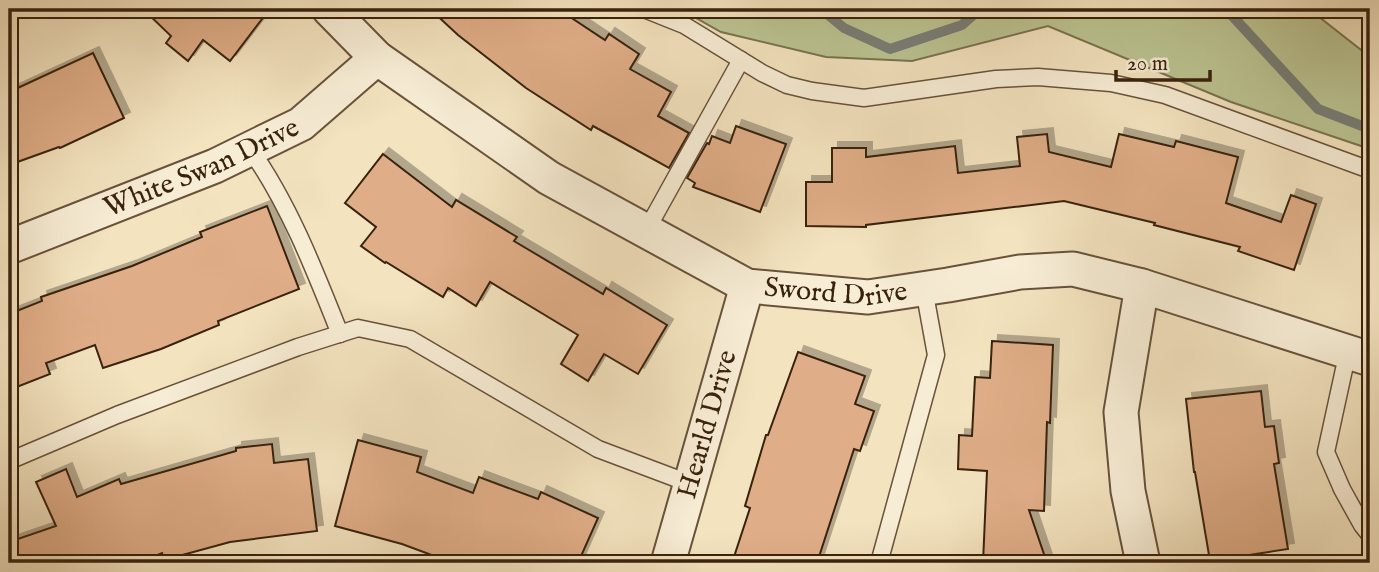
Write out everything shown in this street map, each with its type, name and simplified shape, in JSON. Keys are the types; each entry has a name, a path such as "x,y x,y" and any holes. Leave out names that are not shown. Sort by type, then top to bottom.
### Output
{"street":[{"name":"Sword Drive","path":"329,9 377,58 549,178 747,286 868,297 1020,272 1073,269 1142,286 1359,355"},
{"name":"White Swan Drive","path":"9,247 215,166 301,124 377,58"},
{"name":"Hearld Drive","path":"668,563 747,286"},
{"path":"1142,286 1121,412 1128,491 1144,563"}],"lane":[{"path":"645,9 684,25 762,73 787,85 812,91 864,98 996,79 1038,77 1111,83 1165,95 1370,170"},
{"path":"646,231 741,60"},
{"path":"250,149 266,172 313,265 340,334"},
{"path":"879,563 936,355 924,289"},
{"path":"9,461 117,415 358,327 410,339 598,449 691,484"},
{"path":"1359,355 1326,453 1342,489 1370,535"}],"green space":[{"path":"680,9 1309,9 1370,57 1370,149 1231,102 1048,26 912,61 826,57 721,32"}],"building":[{"path":"143,9 248,9 262,19 230,61 203,40 188,61 166,43 171,36"},
{"path":"430,9 500,9 513,18 520,9 558,9 605,40 609,34 639,54 630,69 671,92 658,116 689,133 669,168 593,126 591,130 526,88 458,35"},
{"path":"93,53 124,118 60,148 9,165 9,92"},
{"path":"736,126 786,144 760,212 693,187 695,183 687,178 712,136 730,143"},
{"path":"1047,134 1049,152 1111,167 1119,134 1174,147 1176,141 1238,157 1226,203 1281,222 1291,195 1316,204 1294,270 1238,251 1240,247 1064,201 866,227 806,226 806,182 832,182 832,148 866,148 866,157 955,146 958,173 1020,166 1017,137"},
{"path":"383,154 452,207 456,200 517,237 514,241 603,294 606,288 667,325 638,374 604,354 588,381 561,364 578,335 490,282 476,306 448,288 443,297 361,246 376,227 345,203"},
{"path":"267,206 299,289 218,321 219,325 161,349 103,368 95,345 46,363 50,374 9,390 9,314 42,301 41,297 132,266 202,237 200,232"},
{"path":"992,341 1053,345 1044,511 1029,510 1047,563 983,563 987,471 958,469 959,435 972,436 975,377 990,378"},
{"path":"798,352 865,376 855,404 874,411 860,451 854,449 817,563 732,563 750,508 745,506 766,435"},
{"path":"1261,391 1265,427 1274,426 1279,463 1274,464 1288,549 1210,561 1194,472 1186,399"},
{"path":"358,440 421,457 417,472 473,493 479,477 538,499 541,492 598,518 578,563 453,563 402,544 335,526"},
{"path":"272,444 274,463 308,459 317,531 230,542 164,560 162,553 138,563 9,563 9,542 56,526 36,482 66,469 77,497 119,479 121,484 236,451 236,448"}],"waterway":[{"path":"821,9 844,28 890,49 962,25 980,9"},
{"path":"1226,9 1318,109 1370,129"}]}
